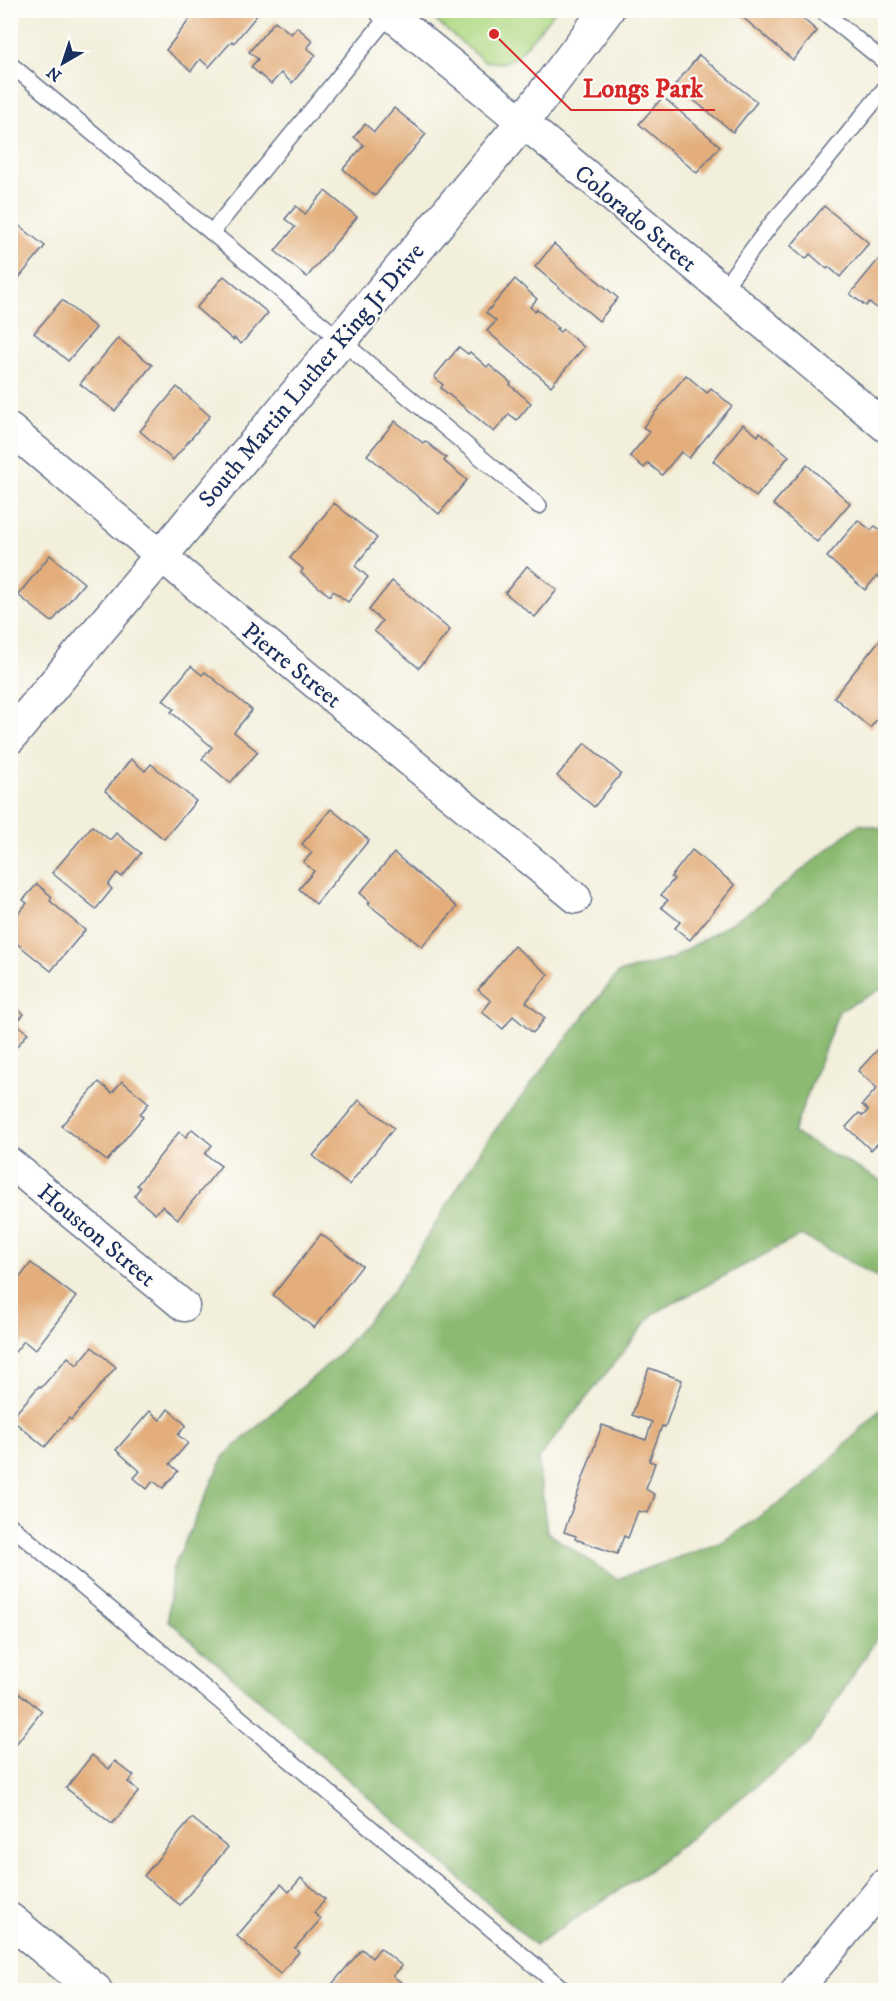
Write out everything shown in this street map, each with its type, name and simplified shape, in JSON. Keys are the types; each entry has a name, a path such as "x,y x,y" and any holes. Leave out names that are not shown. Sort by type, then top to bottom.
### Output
{"street":[{"name":"South Martin Luther King Jr Drive","path":"10,737 522,123 608,10"},
{"name":"Colorado Street","path":"388,12 885,427"},
{"name":"Pierre Street","path":"10,429 576,898"},
{"name":"Houston Street","path":"10,1163 184,1306"},
{"path":"796,1990 885,1883"},
{"path":"10,1920 95,1990"}],"lane":[{"path":"821,10 885,63"},
{"path":"212,232 388,12"},
{"path":"10,64 539,506"},
{"path":"722,290 772,224 885,87"},
{"path":"10,1525 564,1990"}],"green space":[{"path":"424,11 555,11 517,57 502,63 484,61"},
{"path":"859,824 885,829 885,987 839,1011 793,1133 885,1183 885,1281 801,1235 653,1314 538,1459 547,1532 617,1579 722,1542 803,1487 885,1405 885,1631 876,1640 808,1745 648,1871 535,1945 168,1620 172,1570 224,1456 336,1357 394,1290 486,1142 618,973 671,959 754,909"}],"building":[{"path":"197,10 254,10 258,14 234,43 232,41 209,67 200,59 191,71 166,50"},
{"path":"734,10 793,10 817,31 793,60"},
{"path":"275,21 291,34 297,27 313,41 307,48 316,55 292,83 281,73 271,84 251,67 258,59 249,52"},
{"path":"699,55 757,102 733,132 675,85"},
{"path":"663,97 720,146 697,173 639,124"},
{"path":"394,108 426,134 375,196 343,169 364,145 354,137 365,124 374,132"},
{"path":"325,191 357,217 307,277 275,251 295,227 285,219 296,206 305,214"},
{"path":"824,206 869,243 840,277 810,254 806,259 791,246"},
{"path":"12,220 45,246 10,289 10,222"},
{"path":"554,244 618,298 599,321 535,267"},
{"path":"883,254 886,256 886,315 869,302 866,306 850,294"},
{"path":"224,276 268,313 241,344 234,338 233,340 196,308"},
{"path":"515,279 537,299 530,307 535,311 537,309 558,328 556,329 560,332 563,329 584,347 551,386 487,331 496,321 486,313"},
{"path":"62,300 96,328 68,361 34,333"},
{"path":"118,338 152,365 115,411 80,384"},
{"path":"459,347 468,354 470,352 487,367 489,365 531,403 517,420 509,414 494,432 441,388 443,385 434,377"},
{"path":"686,375 707,393 711,388 732,406 689,458 681,452 662,475 648,463 644,468 630,456 650,432 643,427"},
{"path":"177,387 210,416 173,460 140,431"},
{"path":"395,421 446,458 444,461 467,480 439,514 367,455"},
{"path":"743,424 758,436 760,432 789,456 756,497 713,461"},
{"path":"807,465 850,503 817,542 773,504"},
{"path":"334,503 377,538 355,566 368,577 348,602 333,591 330,596 301,573 303,569 290,558"},
{"path":"858,520 871,530 875,526 886,534 886,573 881,579 877,576 865,590 827,557"},
{"path":"50,555 84,583 52,622 18,595"},
{"path":"527,566 557,590 535,617 505,593"},
{"path":"392,581 450,630 419,668 374,631 382,621 369,610"},
{"path":"886,632 886,706 870,728 834,697"},
{"path":"191,666 202,675 205,672 252,710 234,732 258,752 230,783 202,759 212,747 171,712 174,709 163,700"},
{"path":"585,743 621,774 594,807 557,776"},
{"path":"131,759 145,771 151,764 196,801 164,839 105,791"},
{"path":"331,809 369,840 316,904 299,889 314,871 303,862 312,853 302,844"},
{"path":"92,826 110,840 116,833 141,853 122,877 117,873 108,885 112,889 96,909 52,873"},
{"path":"692,850 735,885 690,940 675,928 680,922 661,907 668,900 661,895 674,879 671,877"},
{"path":"394,853 457,907 422,947 368,904 370,902 360,893"},
{"path":"37,884 52,897 50,901 85,930 51,971 10,938 10,923 27,903 23,900"},
{"path":"514,946 548,974 526,1002 545,1018 533,1033 513,1016 503,1029 482,1012 491,1001 478,990"},
{"path":"10,1003 24,1014 16,1023 28,1033 10,1055"},
{"path":"882,1045 886,1049 886,1135 871,1150 846,1127 859,1113 863,1116 868,1110 862,1105 877,1088 858,1071"},
{"path":"122,1081 149,1103 140,1114 143,1117 107,1161 61,1126 99,1082 112,1093"},
{"path":"359,1100 394,1128 349,1185 313,1156"},
{"path":"192,1129 212,1145 205,1154 221,1166 178,1219 162,1206 155,1214 134,1196 140,1188 137,1185 179,1132 186,1137"},
{"path":"321,1234 362,1266 314,1328 273,1295"},
{"path":"31,1263 76,1297 35,1350 24,1341 10,1358 10,1290"},
{"path":"92,1347 116,1367 45,1447 11,1419 68,1357 77,1365"},
{"path":"649,1368 682,1380 665,1427 662,1426 649,1461 655,1463 646,1489 655,1495 648,1513 638,1511 628,1538 624,1536 617,1554 575,1539 576,1536 564,1532 602,1425 646,1440 652,1422 632,1415"},
{"path":"168,1409 186,1425 178,1435 188,1443 170,1464 178,1471 163,1488 153,1481 147,1489 134,1478 140,1471 116,1450 150,1411 160,1420"},
{"path":"10,1686 42,1711 16,1744 10,1740"},
{"path":"92,1755 109,1769 115,1761 134,1776 128,1782 139,1791 112,1824 66,1788"},
{"path":"192,1818 228,1847 180,1905 144,1876"},
{"path":"301,1878 325,1899 314,1913 321,1919 295,1948 299,1952 280,1974 237,1936 281,1884 289,1892"},
{"path":"380,1948 402,1966 393,1976 402,1983 395,1990 327,1990 362,1949 372,1958"}],"place":[{"name":"Longs Park","path":"494,34"}]}
